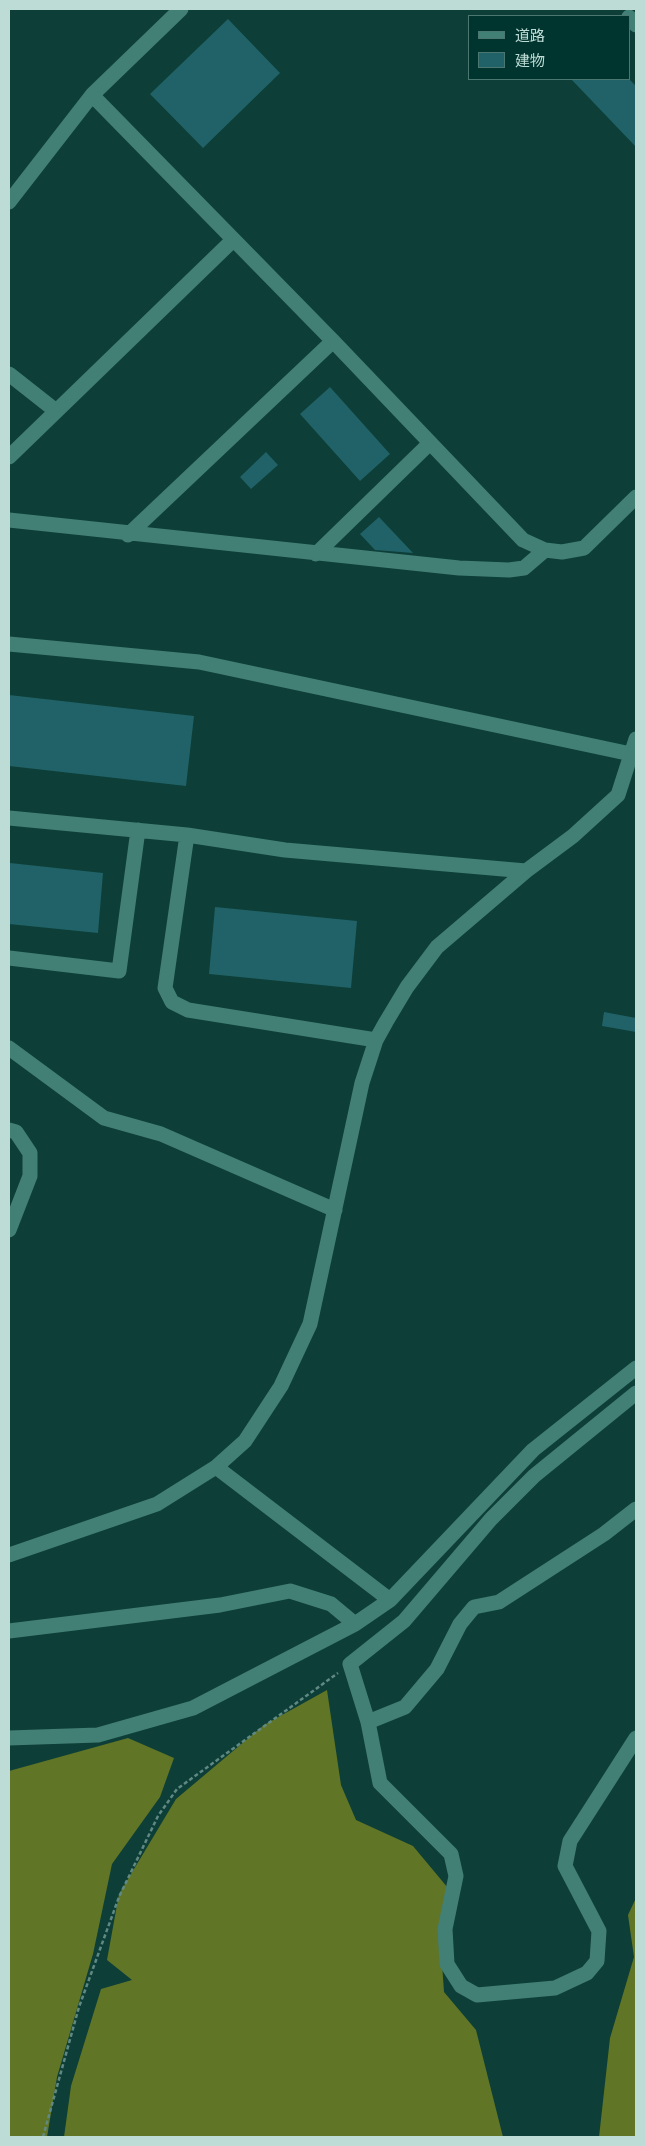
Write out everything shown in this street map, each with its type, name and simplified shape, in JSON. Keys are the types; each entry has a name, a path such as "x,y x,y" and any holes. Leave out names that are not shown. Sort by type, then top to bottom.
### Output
{"street":[{"path":"9,202 92,95 181,9"},
{"path":"92,95 333,341 523,540 545,550 562,552 584,548 636,497"},
{"path":"9,457 233,240"},
{"path":"128,535 333,341"},
{"path":"9,374 56,411"},
{"path":"316,554 430,443"},
{"path":"9,520 128,535 459,568 509,570 524,568 545,550"},
{"path":"9,644 200,662 634,747 618,795 573,836 526,871 436,948 407,987 376,1040 362,1083 310,1324 281,1386 245,1441 216,1468 157,1504 9,1555"},
{"path":"9,818 187,835 285,850 526,871"},
{"path":"9,958 119,971 138,830"},
{"path":"187,835 165,988 172,1002 188,1010 376,1040"},
{"path":"9,1048 104,1118 161,1134 335,1210"},
{"path":"9,1130 16,1132 30,1152 30,1176 9,1230"},
{"path":"9,1738 98,1735 193,1708 354,1624 390,1600 533,1450 636,1368"},
{"path":"636,1393 534,1476 485,1526 404,1621 350,1664 368,1722 380,1783 451,1854 456,1876 445,1928 447,1964 462,1986 477,1994 556,1988 587,1973 597,1961 599,1932 565,1866 570,1841 636,1738"},
{"path":"216,1468 390,1600"},
{"path":"368,1722 405,1707 437,1669 460,1624 474,1606 499,1602 604,1534 636,1509"},
{"path":"9,1631 220,1605 290,1591 331,1604 354,1624"}],"path":[{"path":"43,2137 79,2007 119,1897 158,1816 177,1789 350,1664"}],"green space":[{"path":"327,1690 341,1785 356,1820 413,1846 448,1888 440,1934 444,1992 476,2030 503,2137 64,2137 71,2086 101,1989 132,1980 107,1960 119,1894 176,1799 264,1725"},
{"path":"128,1738 174,1758 160,1797 112,1864 93,1954 57,2077 47,2137 9,2137 9,1771"},
{"path":"636,1898 636,2137 599,2137 610,2038 634,1957 628,1915"}],"building":[{"path":"228,19 280,73 203,148 150,94"},
{"path":"572,80 630,80 636,86 636,147"},
{"path":"330,387 390,454 360,481 300,414"},
{"path":"266,452 278,465 251,489 240,477"},
{"path":"379,517 413,553 375,550 360,534"},
{"path":"9,695 194,716 186,786 9,766"},
{"path":"10,863 103,873 98,933 9,924"},
{"path":"215,907 357,921 351,988 209,974"},
{"path":"604,1012 636,1018 636,1032 602,1026"}]}
